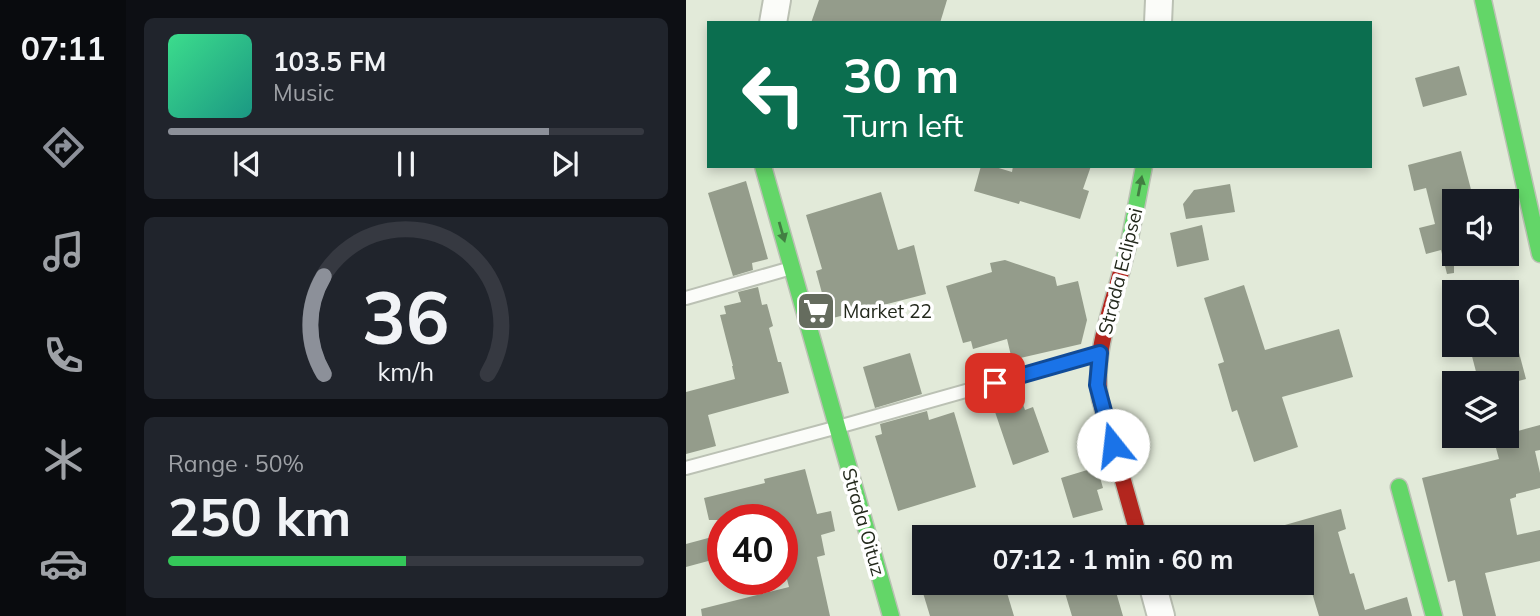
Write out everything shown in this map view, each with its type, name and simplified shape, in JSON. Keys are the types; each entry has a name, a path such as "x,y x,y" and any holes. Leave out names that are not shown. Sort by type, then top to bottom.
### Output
{"street":[{"path":"774,21 777,0"},
{"path":"1158,21 1159,0"},
{"path":"1482,0 1540,254"},
{"name":"Strada Oituz","path":"764,168 891,616"},
{"name":"Strada Eclipsei","path":"1136,525 1097,385 1100,353 1130,238 1144,168"},
{"path":"1399,487 1434,616"},
{"path":"1155,595 1161,616"}],"lane":[{"path":"686,298 792,268"},
{"path":"686,468 1100,353"}],"building":[{"path":"819,0 947,0 941,21 812,21"},
{"path":"1459,66 1467,95 1423,107 1415,78"},
{"path":"1461,151 1471,189 1442,189 1442,254 1441,250 1426,254 1419,228 1435,224 1426,188 1414,191 1408,165"},
{"path":"980,168 999,168 1012,172 1013,168 1090,168 1083,189 1089,191 1080,219 974,191"},
{"path":"746,181 768,259 752,263 753,270 733,276 708,193"},
{"path":"1230,184 1235,212 1186,219 1183,204 1194,190"},
{"path":"881,192 898,250 914,245 926,294 829,319 816,271 822,269 806,215"},
{"path":"1202,225 1209,260 1177,267 1170,233"},
{"path":"1005,260 1055,277 1057,286 1078,281 1087,320 1081,344 1012,360 1007,339 973,349 971,341 963,343 946,286 992,272 990,263"},
{"path":"1445,266 1454,266 1454,273 1447,274"},
{"path":"1244,285 1265,350 1339,329 1353,377 1282,397 1298,447 1254,462 1237,410 1232,412 1218,364 1224,362 1204,298"},
{"path":"758,287 762,305 767,304 773,326 769,328 789,393 708,415 716,446 686,454 686,392 735,379 720,315 726,314 724,306 741,302 738,292"},
{"path":"910,353 922,394 875,408 863,367"},
{"path":"1519,353 1526,379 1519,381 1519,371 1476,371 1472,357 1519,357"},
{"path":"1020,396 1025,410 1033,407 1049,452 1013,465 993,406"},
{"path":"927,411 929,420 954,412 976,487 898,511 875,436 882,434 880,424"},
{"path":"1540,425 1540,450 1535,451 1540,488 1516,494 1516,497 1510,499 1517,535 1540,530 1540,561 1485,573 1496,616 1463,616 1455,580 1448,582 1422,478 1499,459 1496,448 1519,448 1519,431"},
{"path":"1097,467 1103,488 1097,490 1103,510 1073,518 1061,478"},
{"path":"805,469 817,514 831,511 835,531 821,535 825,555 817,557 830,616 702,616 701,609 757,595 798,595 798,504 707,504 707,511 704,498 765,483 764,479"},
{"path":"1341,509 1346,529 1338,532 1350,574 1354,573 1365,610 1407,597 1412,616 1319,616 1313,595 1314,525 1285,525"},
{"path":"707,538 707,561 686,567 686,544"},
{"path":"924,595 1008,595 1014,616 930,616"},
{"path":"1066,595 1117,595 1123,616 1072,616"}],"traffic: fast":[{"path":"1483,0 1540,254"},
{"path":"764,168 891,616"},
{"path":"1121,272 1144,168"},
{"path":"1399,487 1434,616"}],"traffic: jam":[{"path":"1121,272 1104,335 1098,383 1100,399 1136,525"}],"place":[{"name":"Market 22","path":"816,311"}],"route":[{"path":"995,383 1100,353 1097,385 1113,445"}]}
